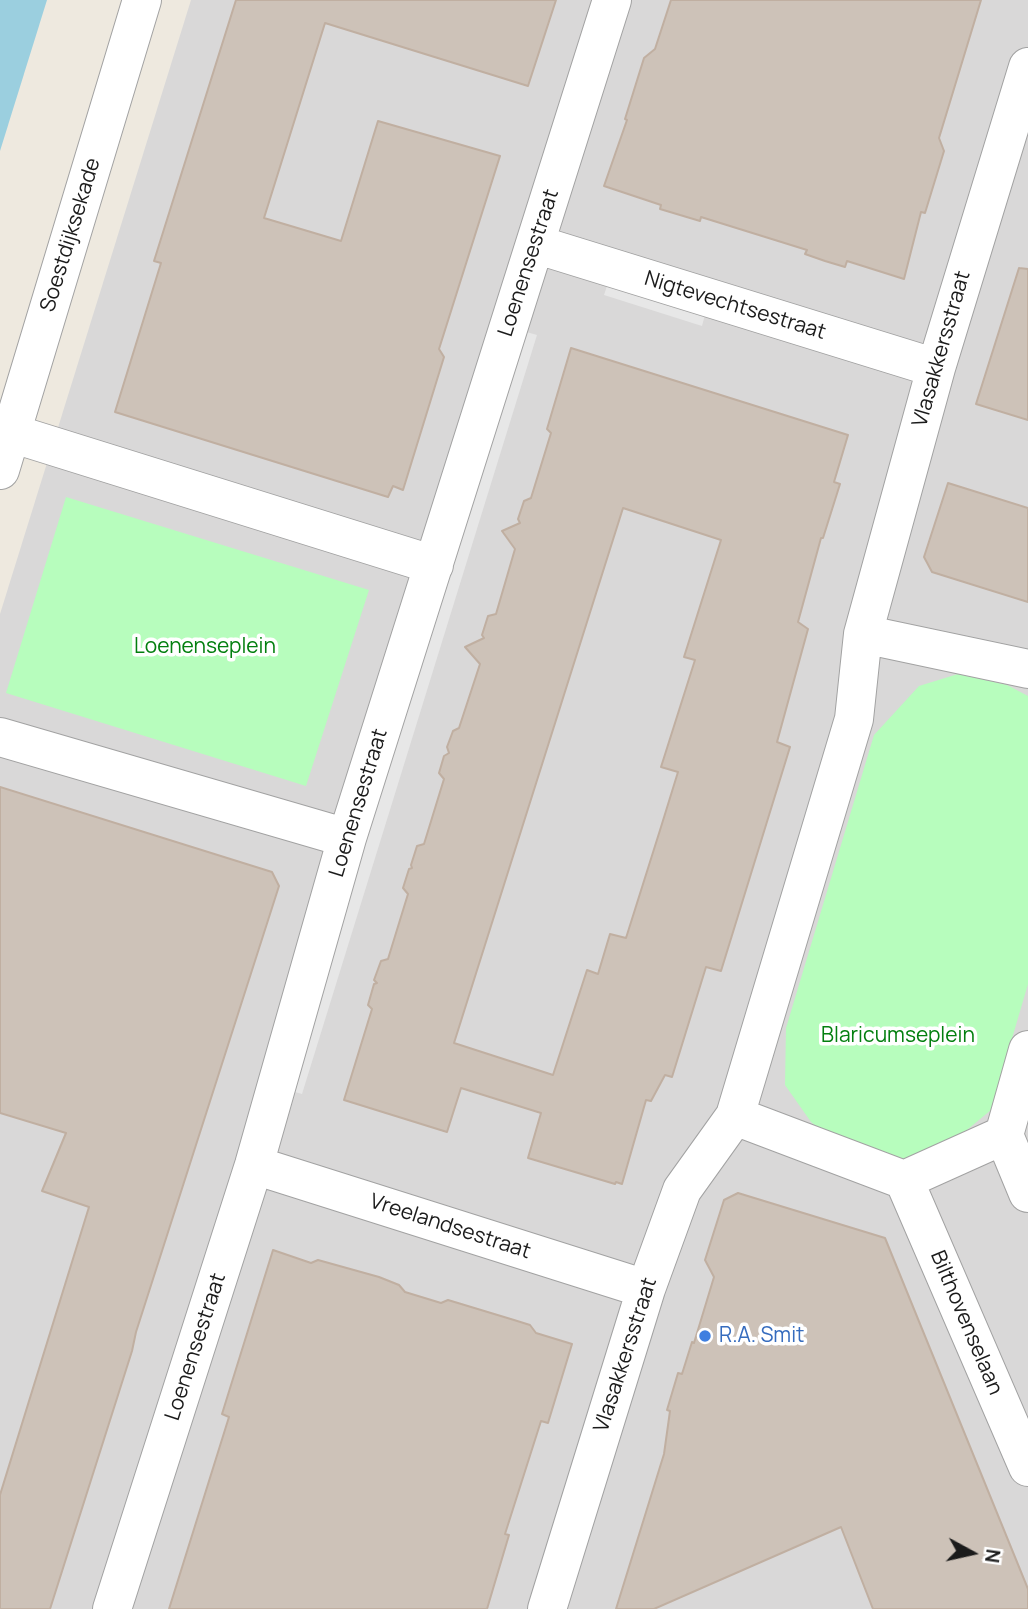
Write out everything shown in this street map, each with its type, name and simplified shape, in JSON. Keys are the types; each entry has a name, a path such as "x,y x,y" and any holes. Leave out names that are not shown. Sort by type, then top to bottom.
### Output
{"street":[{"name":"Soestdijksekade","path":"0,470 142,0"},
{"name":"Loenensestraat","path":"112,1609 254,1165 347,838 612,0"},
{"name":"Vlasakkersstraat","path":"863,634 936,368 1028,67"},
{"name":"Nigtevechtsestraat","path":"535,244 936,368"},
{"path":"11,433 434,565"},
{"path":"1004,1135 904,1180 735,1116 854,719 863,634 1028,669"},
{"path":"0,737 347,838"},
{"path":"1028,1050 1004,1135 1028,1193"},
{"name":"Vlasakkersstraat","path":"547,1609 646,1289 682,1190 735,1116"},
{"name":"Vreelandsestraat","path":"254,1165 646,1289"},
{"name":"Bilthovenselaan","path":"904,1180 1028,1467"}],"shaded area":[{"path":"191,0 1028,0 1028,1609 0,1609 0,614"},
{"path":"609,280 706,311 702,326 604,295"},
{"path":"523,331 537,335 302,1094 288,1090"}],"green space":[{"name":"Loenenseplein","path":"66,497 369,590 306,786 6,693"},
{"name":"Blaricumseplein","path":"958,674 1007,685 1028,696 1028,984 991,1110 944,1149 904,1165 848,1152 811,1122 785,1085 786,1028 874,735 919,686"}],"water":[{"path":"0,0 47,0 0,151"}],"building":[{"path":"236,0 556,0 528,86 325,23 264,218 341,241 378,121 500,156 439,349 444,357 403,490 393,486 388,497 115,412 161,263 154,261"},
{"path":"671,0 981,0 939,138 944,151 925,213 921,212 904,279 847,261 845,267 825,261 805,254 807,250 701,217 700,221 660,209 661,205 604,186 627,120 625,119 644,58 655,49"},
{"path":"1019,268 1028,269 1028,420 976,404"},
{"path":"571,348 848,435 834,482 840,484 821,538 798,622 808,629 777,742 790,747 721,971 706,967 672,1077 665,1075 651,1101 646,1100 622,1184 528,1158 541,1113 461,1088 447,1132 344,1100 372,1009 368,1005 374,984 377,983 374,980 381,961 388,959 408,894 403,888 409,869 412,868 417,846 424,844 444,779 439,773 444,756 449,753 447,747 453,731 459,728 480,664 465,647 484,638 482,635 488,616 496,614 515,549 502,531 520,523 518,519 524,501 531,498 551,433 547,429","holes":["623,508 721,540 684,657 695,660 661,767 678,772 626,938 610,934 598,974 587,970 553,1075 454,1043"]},
{"path":"948,483 1028,508 1028,602 932,572 924,557"},
{"path":"0,787 272,872 279,886 50,1609 0,1609 0,1495 89,1207 42,1191 66,1133 0,1113"},
{"path":"738,1193 885,1238 1028,1589 1028,1609 873,1609 841,1527 654,1609 616,1609 664,1454 670,1411 667,1410 678,1373 682,1374 692,1342 694,1343 714,1277 705,1260 724,1200"},
{"path":"273,1250 311,1263 318,1260 379,1277 399,1285 405,1292 441,1303 448,1300 514,1320 530,1325 536,1333 572,1344 548,1423 541,1421 505,1534 509,1535 487,1609 169,1609 229,1417 222,1414"}],"place":[{"name":"R.A. Smit","path":"705,1336"}]}
